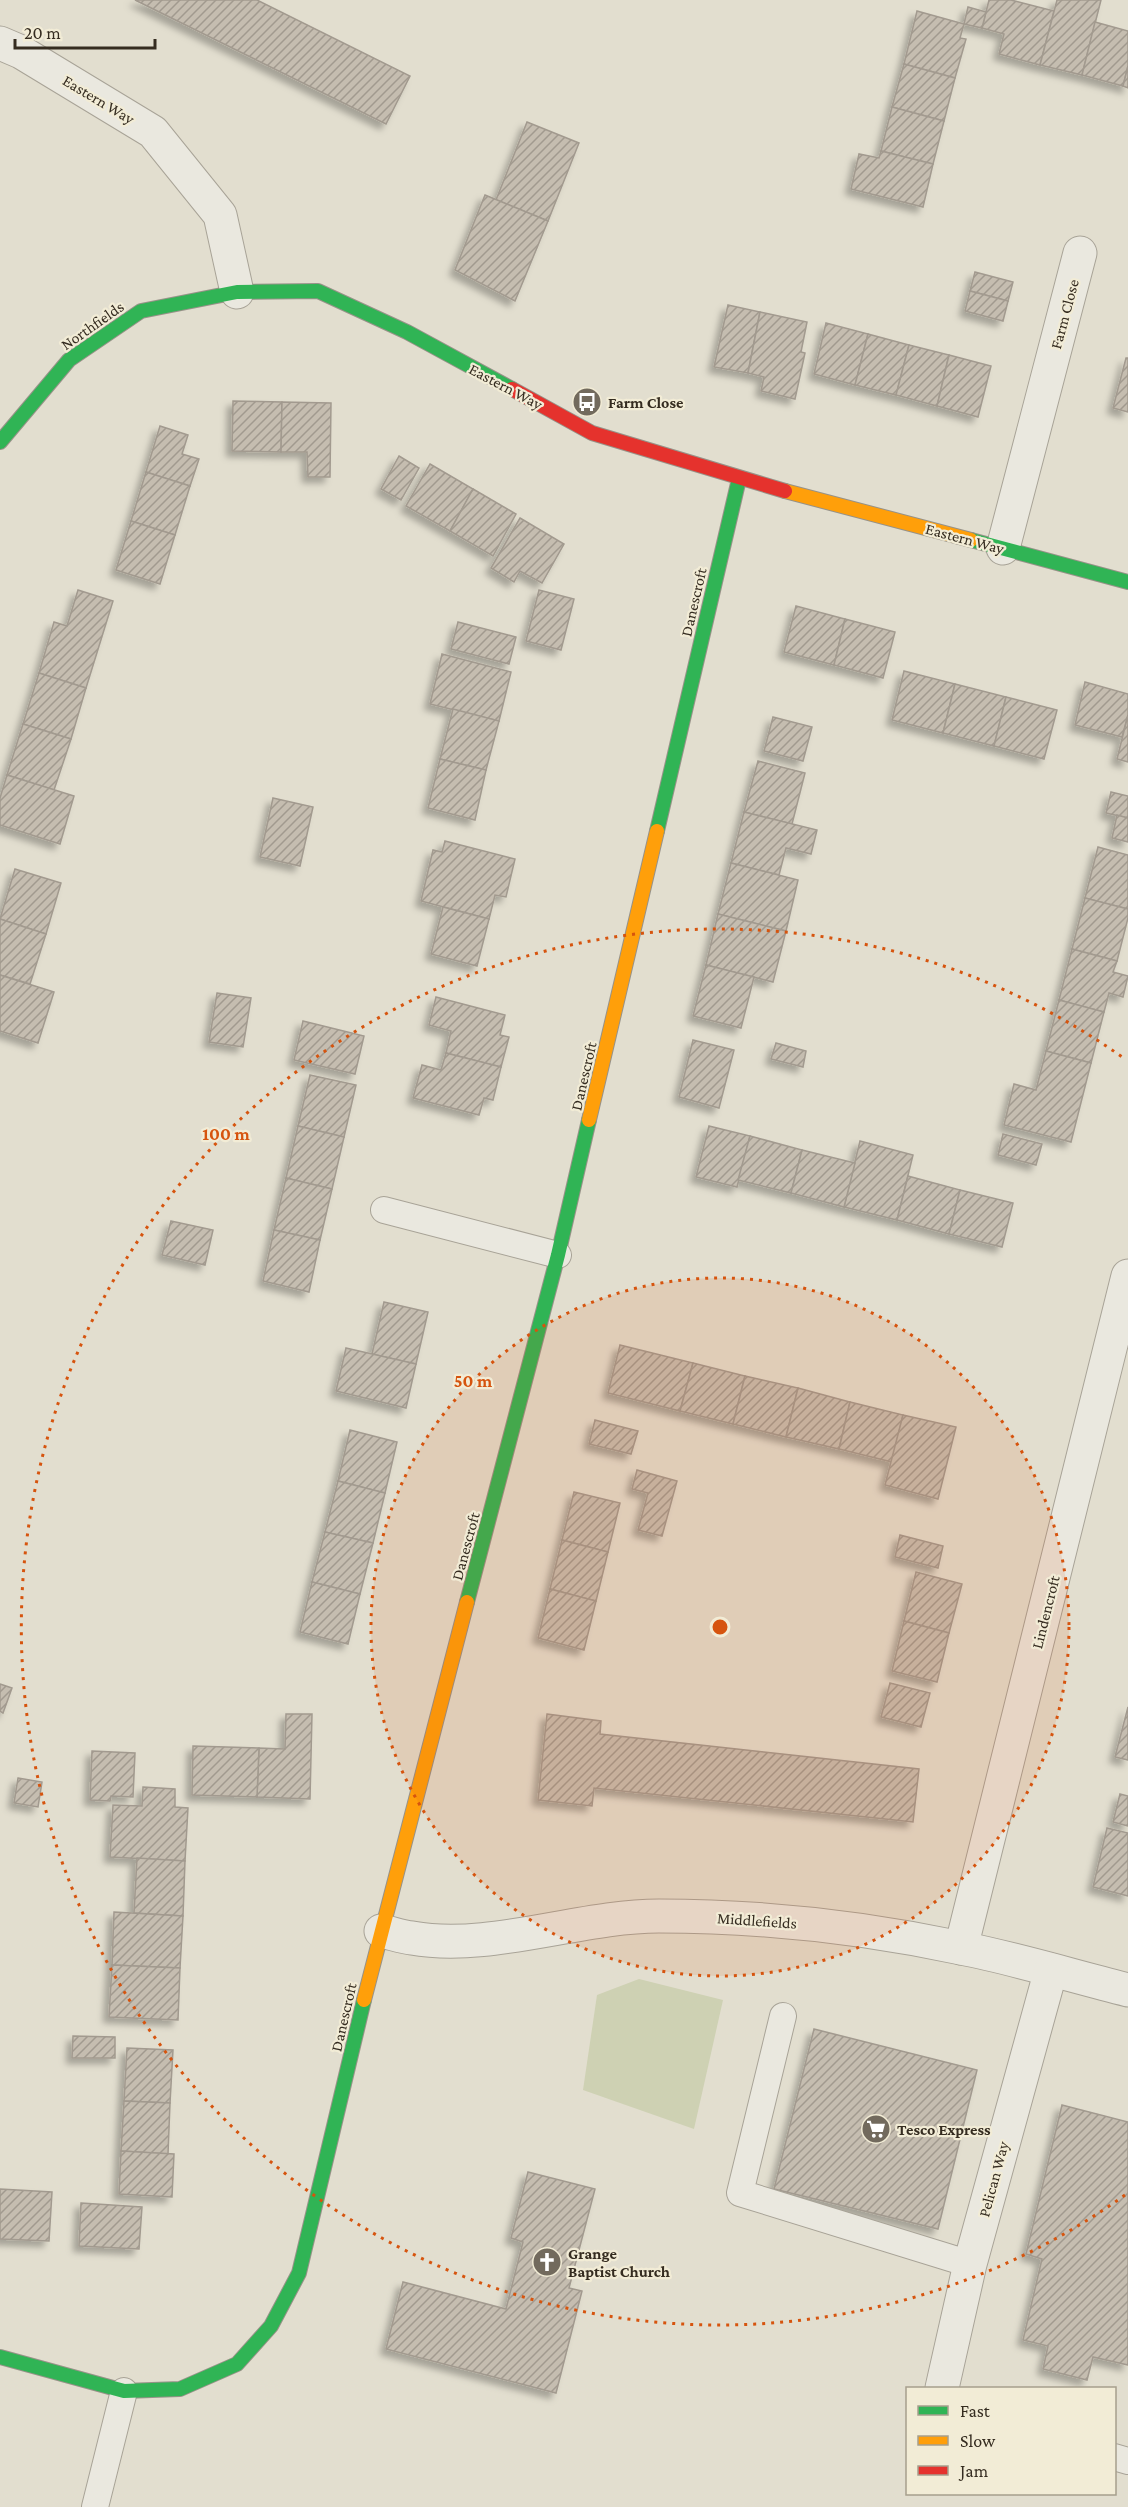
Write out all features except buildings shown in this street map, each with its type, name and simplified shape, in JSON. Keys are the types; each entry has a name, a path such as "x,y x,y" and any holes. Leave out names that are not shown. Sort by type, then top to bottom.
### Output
{"street":[{"name":"Eastern Way","path":"0,43 21,52 153,132 220,215 237,292 318,291 407,332 592,433 739,479 1128,582"},
{"name":"Farm Close","path":"1003,548 1080,254"},
{"name":"Northfields","path":"0,442 69,360 141,311 237,292"},
{"name":"Danescroft","path":"0,2357 124,2391 180,2389 237,2364 271,2326 299,2273 381,1931 558,1255 739,479"},
{"name":"Lindencroft","path":"961,1948 1128,1276"},
{"name":"Middlefields","path":"381,1931 413,1939 451,1941 534,1932 603,1920 657,1916 727,1917 825,1924 961,1948 1128,1990"},
{"name":"Pelican Way","path":"942,2387 970,2264 1050,1970"}],"lane":[{"path":"384,1210 558,1255"},
{"path":"783,2016 740,2193 970,2264"},
{"path":"95,2507 124,2391"}],"green space":[{"path":"639,1979 723,2000 694,2129 583,2090 597,1995"}],"traffic: fast":[{"path":"0,442 69,360 141,311 237,292 318,291 407,332 512,389"},
{"path":"657,831 739,479"},
{"path":"971,540 1128,582"},
{"path":"467,1602 558,1255 589,1120"},
{"path":"0,2357 124,2391 180,2389 237,2364 271,2326 299,2273 364,2000"}],"traffic: slow":[{"path":"785,491 971,540"},
{"path":"589,1120 657,831"},
{"path":"364,2000 467,1602"}],"traffic: jam":[{"path":"512,389 592,433 785,491"}],"place":[{"name":"Farm Close","path":"587,402"},
{"name":"Tesco Express","path":"876,2129"},
{"name":"Grange Baptist Church","path":"547,2262"}]}
